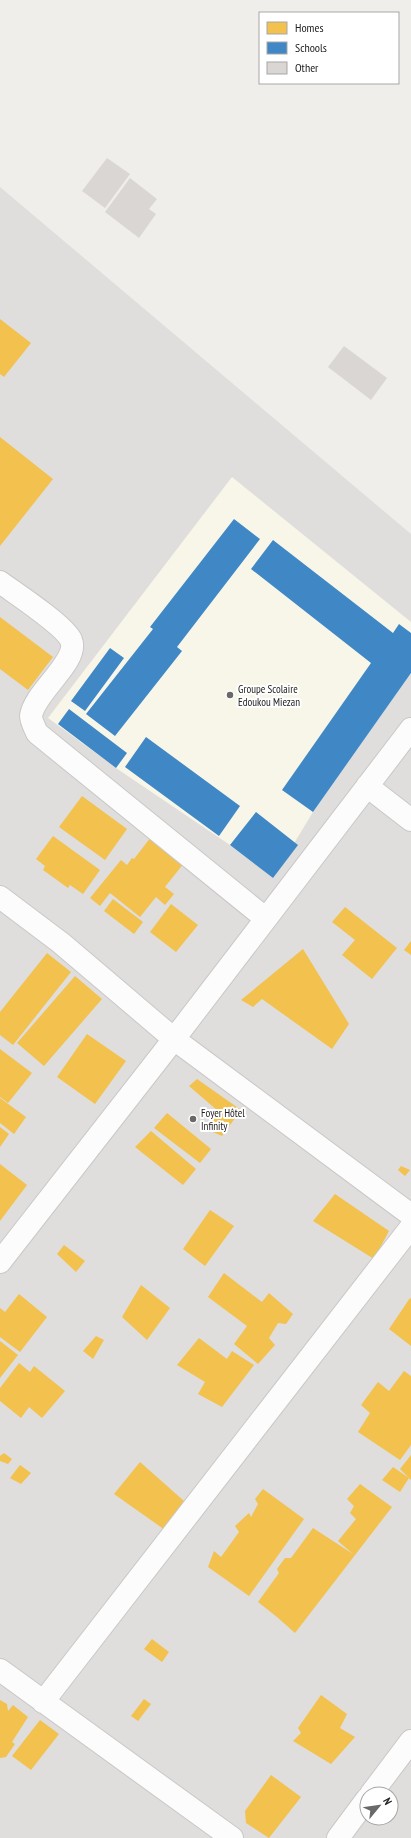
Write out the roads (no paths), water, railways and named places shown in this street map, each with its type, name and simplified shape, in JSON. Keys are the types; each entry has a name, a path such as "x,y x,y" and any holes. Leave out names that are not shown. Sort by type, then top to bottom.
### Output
{"street":[{"path":"0,582 64,630 72,641 70,657 36,700 31,717 37,733 265,918"},
{"path":"0,1262 174,1039 411,729"},
{"path":"367,786 411,820"},
{"path":"0,897 61,943 174,1039 411,1215"},
{"path":"43,1702 411,1227"},
{"path":"0,1670 232,1838"},
{"path":"377,1786 411,1742"},
{"path":"338,1838 359,1810"}],"place":[{"name":"Groupe Scolaire Edoukou Miezan","path":"230,695"},
{"name":"Foyer Hôtel Infinity","path":"193,1119"}]}
